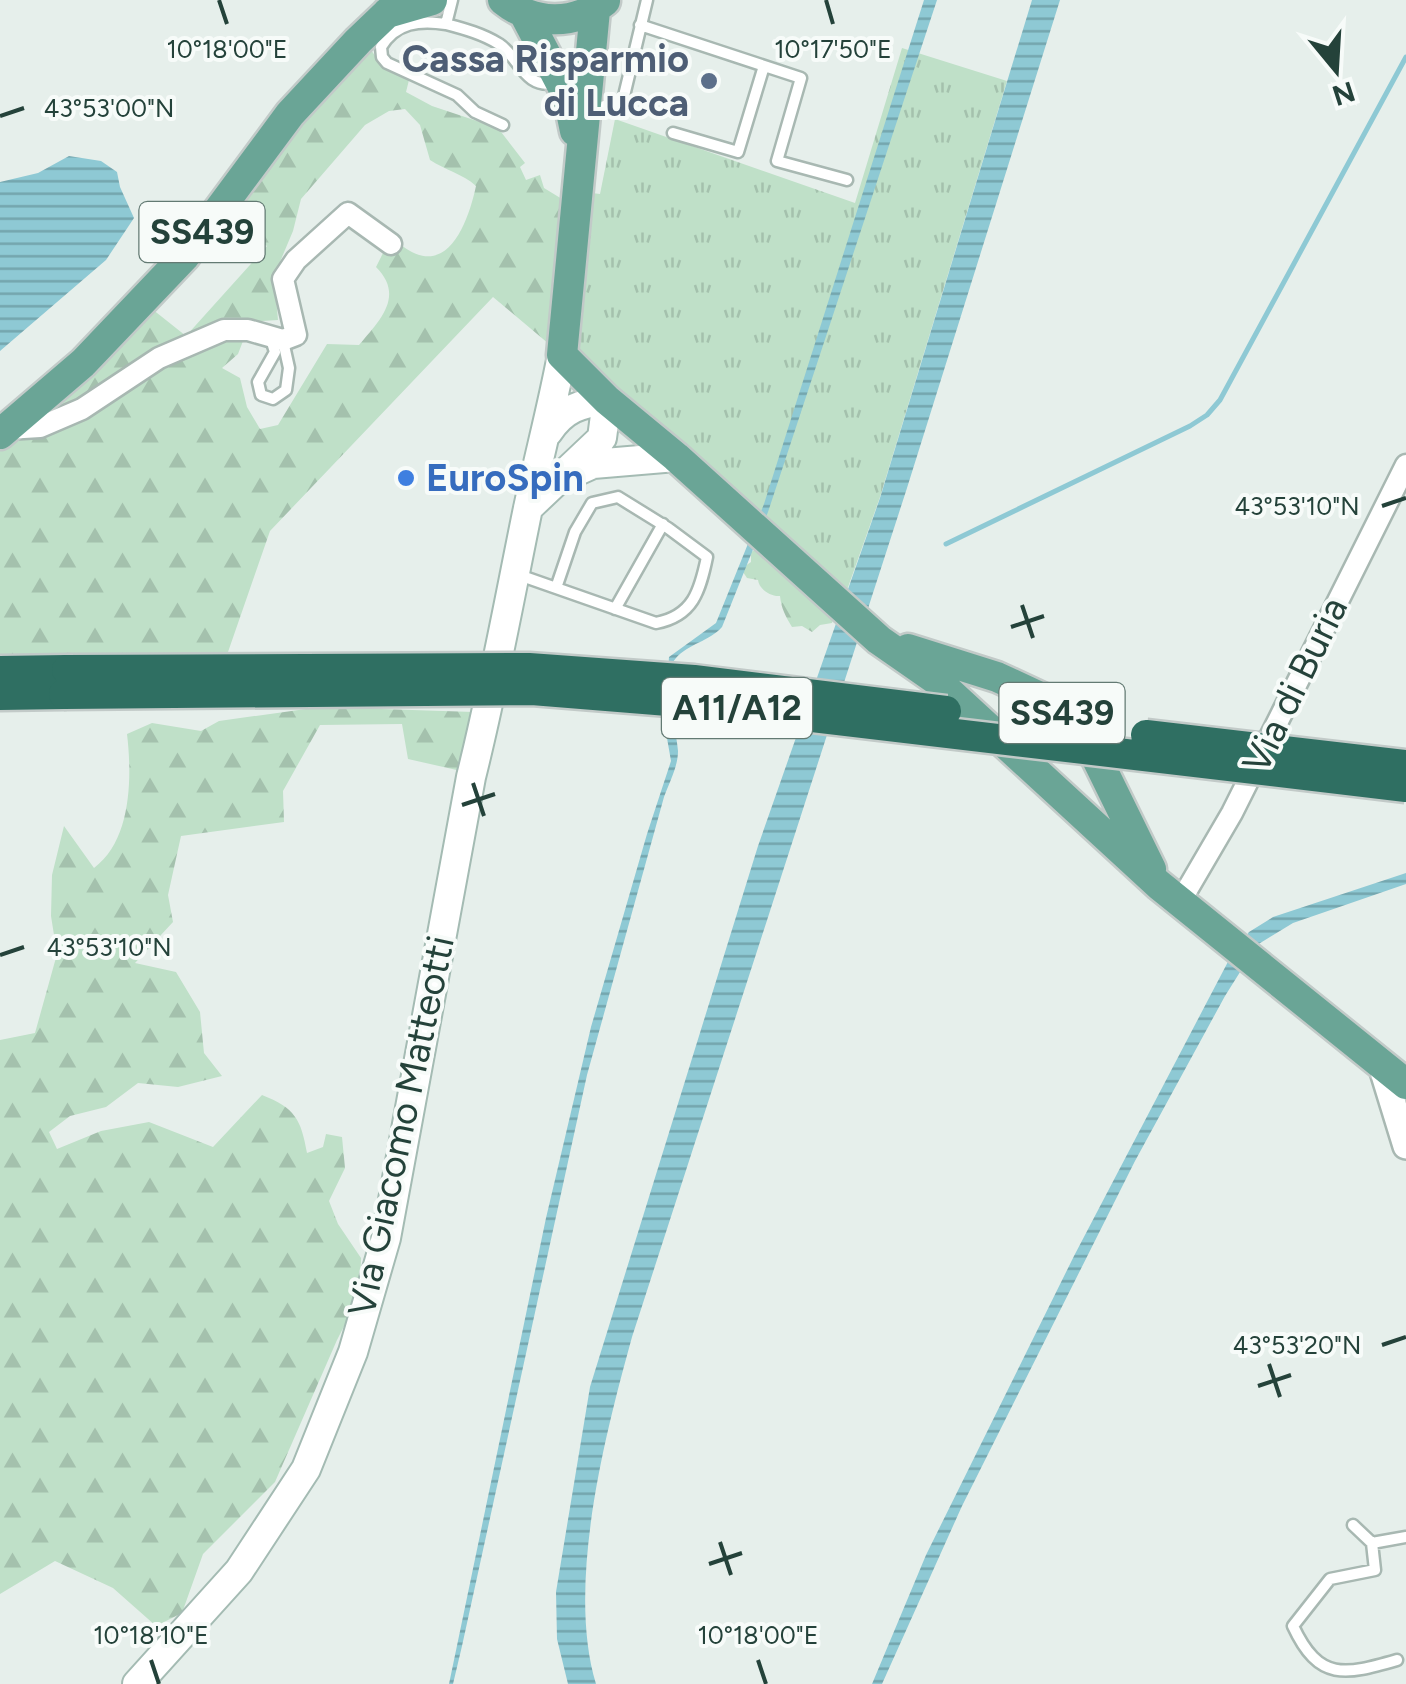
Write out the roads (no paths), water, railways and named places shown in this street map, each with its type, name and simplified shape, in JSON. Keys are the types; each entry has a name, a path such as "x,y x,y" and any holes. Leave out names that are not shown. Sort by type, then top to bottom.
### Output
{"highway":[{"name":"A11/A12","path":"0,695 65,682 529,668 694,680 1406,765"},
{"name":"A11/A12","path":"0,671 65,682 532,690 693,703 1406,787"}],"main road":[{"path":"506,4 549,20 572,18 600,5"},
{"path":"506,4 561,82 575,130 579,169"},
{"path":"562,355 579,169 600,5"},
{"name":"SS439","path":"4,431 83,363 185,255 290,114 394,6 439,12"},
{"name":"SS439","path":"562,355 879,640 934,679 1169,894 1394,1076"},
{"name":"Via Giacomo Matteotti","path":"137,1684 239,1572 306,1469 353,1352 386,1238 471,777 562,355"},
{"path":"528,508 602,438 608,400 581,404 560,414 548,432"},
{"path":"562,478 593,464 676,457"},
{"name":"SS439","path":"879,640 997,677 1054,703 1096,757 1169,894"}],"street":[{"path":"4,431 40,427 82,409 159,358 224,330 276,337 296,335 283,279 296,260 348,213 391,244"},
{"name":"Via di Buria","path":"1169,894 1232,813 1406,465"},
{"path":"1394,1076 1406,1146"}],"lane":[{"path":"452,0 424,20 395,30 381,47 382,57 387,63 458,95 475,112 503,125"},
{"path":"586,112 623,100 648,0"},
{"path":"439,12 505,48 530,80 546,85 561,82"},
{"path":"640,25 800,78 778,161 847,180"},
{"path":"673,133 738,152 764,66"},
{"path":"276,337 289,368 286,390 273,398 261,395 258,382 275,352 276,337"},
{"path":"515,574 656,623 676,619 700,590 707,557 618,498 592,503 575,532 556,588"},
{"path":"616,609 662,524"},
{"path":"1353,1525 1372,1542 1375,1570 1330,1580 1293,1626 1305,1652 1320,1665 1341,1672 1360,1671 1396,1660"},
{"path":"1372,1542 1406,1537"}],"water":[{"path":"924,0 937,0 768,512 722,627 681,653 671,667 668,690 677,763 664,797 587,1075 462,1646 453,1684 449,1684 546,1218 591,1027 671,761 664,721 669,657 716,623 764,504"},
{"path":"1032,0 1060,0 907,488 632,1337 601,1464 587,1557 588,1645 596,1684 568,1684 557,1639 556,1592 590,1387 758,846 880,498"},
{"path":"69,156 101,161 117,172 134,218 106,260 0,351 0,182 38,173"},
{"path":"1406,873 1406,884 1293,923 1257,945 1135,1161 962,1506 882,1684 872,1684 926,1555 1074,1256 1231,956 1249,932 1273,917"}],"waterway":[{"path":"946,544 1207,415 1220,400 1406,57"}],"place":[{"name":"Cassa Risparmio di Lucca","path":"709,81"},
{"name":"EuroSpin","path":"406,478"}]}
